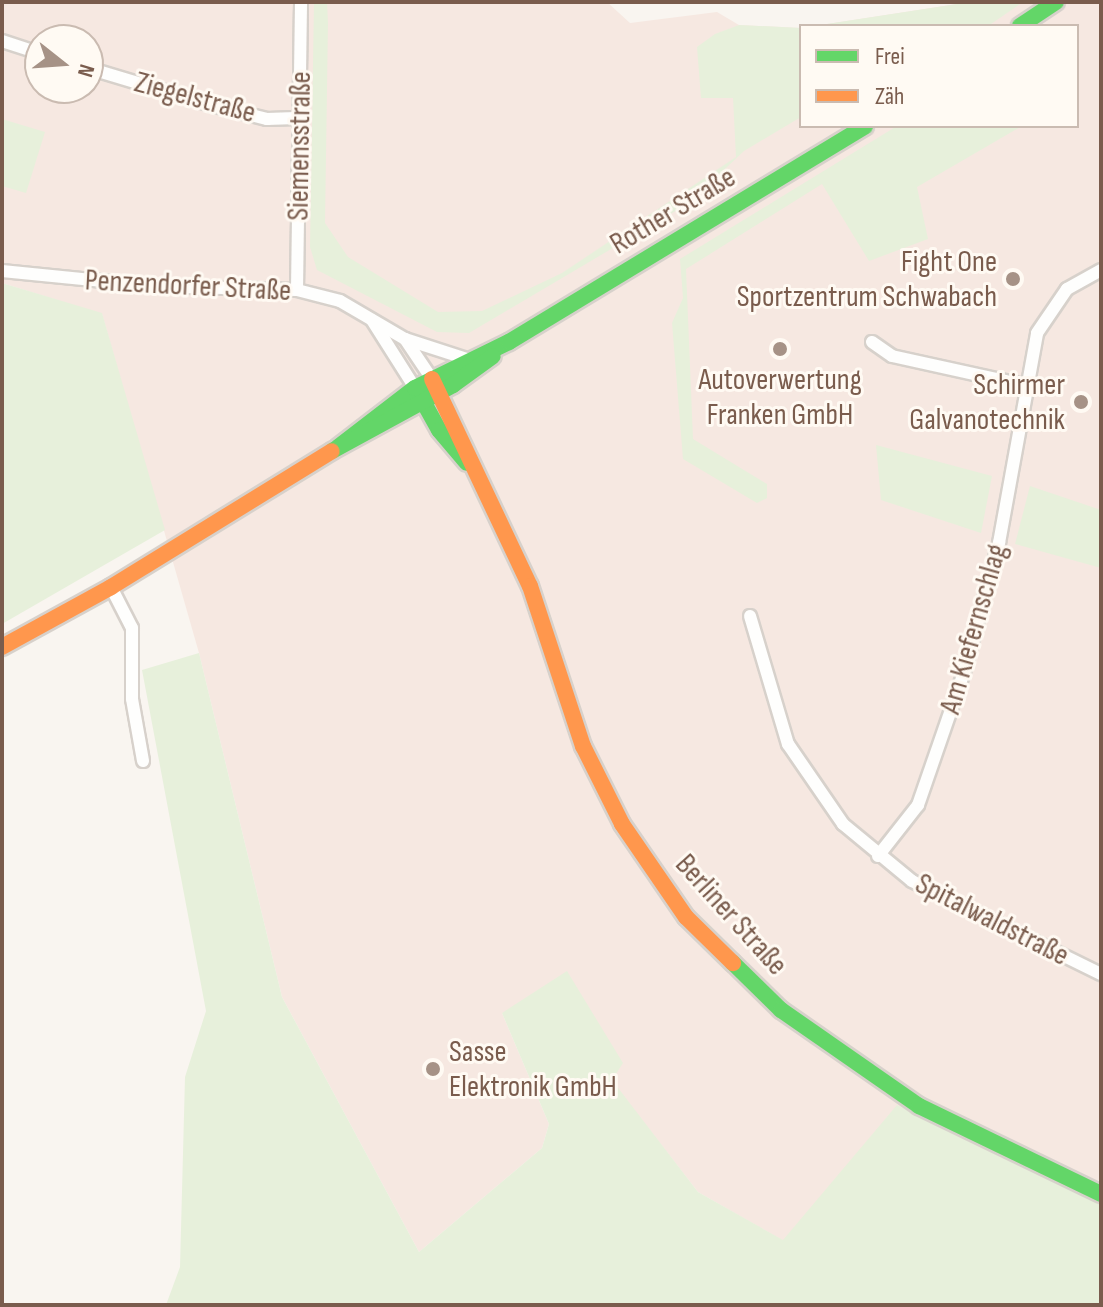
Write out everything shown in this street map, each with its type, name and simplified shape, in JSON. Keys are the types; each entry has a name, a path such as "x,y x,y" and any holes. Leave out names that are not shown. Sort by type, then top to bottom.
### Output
{"main road":[{"path":"1023,24 1056,2"},
{"name":"Rother Straße","path":"436,386 862,128"},
{"name":"Rother Straße","path":"436,386 470,360 509,342"},
{"path":"2,647 111,587 436,386"},
{"name":"Berliner Straße","path":"436,386 530,586 583,746 622,824 686,917 781,1010 831,1048 919,1106 1101,1194"},
{"name":"Berliner Straße","path":"420,395 439,430 476,473"}],"street":[{"name":"Siemensstraße","path":"297,290 303,118 301,2"},
{"path":"2,41 24,48"},
{"name":"Ziegelstraße","path":"104,73 267,119 303,118"},
{"name":"Am Kiefernschlag","path":"878,856 918,805 960,686 999,543 1037,333 1054,302 1101,270"},
{"name":"Penzendorfer Straße","path":"2,271 151,286 297,290 340,301 405,339 470,360"},
{"path":"371,317 420,395"},
{"name":"Penzendorfer Straße","path":"405,339 436,386"},
{"path":"872,342 892,356 1028,386"},
{"path":"111,587 132,628 132,699 143,761"},
{"name":"Spitalwaldstraße","path":"750,616 788,744 843,824 878,856 949,903 1101,974"}],"shaded area":[{"path":"2,2 607,2 630,23 717,12 739,25 799,28 799,128 1079,128 1079,24 827,24 970,2 1101,2 1101,1205 1066,1189 789,1244 698,1192 611,1080 502,1013 549,1124 542,1148 419,1252 282,997 199,653 102,314 2,283"}],"green space":[{"path":"314,2 327,2 325,223 348,257 438,312 482,311 562,273 736,157 733,98 701,98 697,47 715,34 739,25 799,28 799,118 744,151 689,203 469,333 437,332 317,270 310,247"},
{"path":"970,2 1023,2 991,24 827,24"},
{"path":"2,119 45,132 26,193 2,186"},
{"path":"894,128 1019,128 917,187 928,239 869,261 822,184 686,269 693,439 767,484 767,498 757,503 683,459 672,323 683,298 680,259"},
{"path":"2,283 102,313 165,530 2,624"},
{"path":"876,445 992,476 981,533 881,500"},
{"path":"1030,486 1101,510 1101,568 1015,544"},
{"path":"199,653 282,997 419,1252 542,1148 549,1124 502,1013 567,971 623,1063 612,1080 698,1192 783,1240 897,1105 1101,1205 1101,1305 166,1305 180,1267 185,1077 206,1011 142,670"}],"traffic: fast":[{"path":"1023,24 1056,2"},
{"path":"338,447 415,388 509,342 862,128"},
{"path":"332,451 453,385 493,356"},
{"path":"419,394 439,430 467,463"},
{"path":"733,963 781,1010 919,1106 1101,1194"}],"traffic: slow":[{"path":"432,379 530,586 583,746 622,824 686,917 733,963"},
{"path":"2,647 111,587 332,451"}],"place":[{"name":"Fight One Sportzentrum Schwabach","path":"1013,279"},
{"name":"Autoverwertung Franken GmbH","path":"780,349"},
{"name":"Schirmer Galvanotechnik","path":"1081,402"},
{"name":"Sasse Elektronik GmbH","path":"433,1069"}]}
